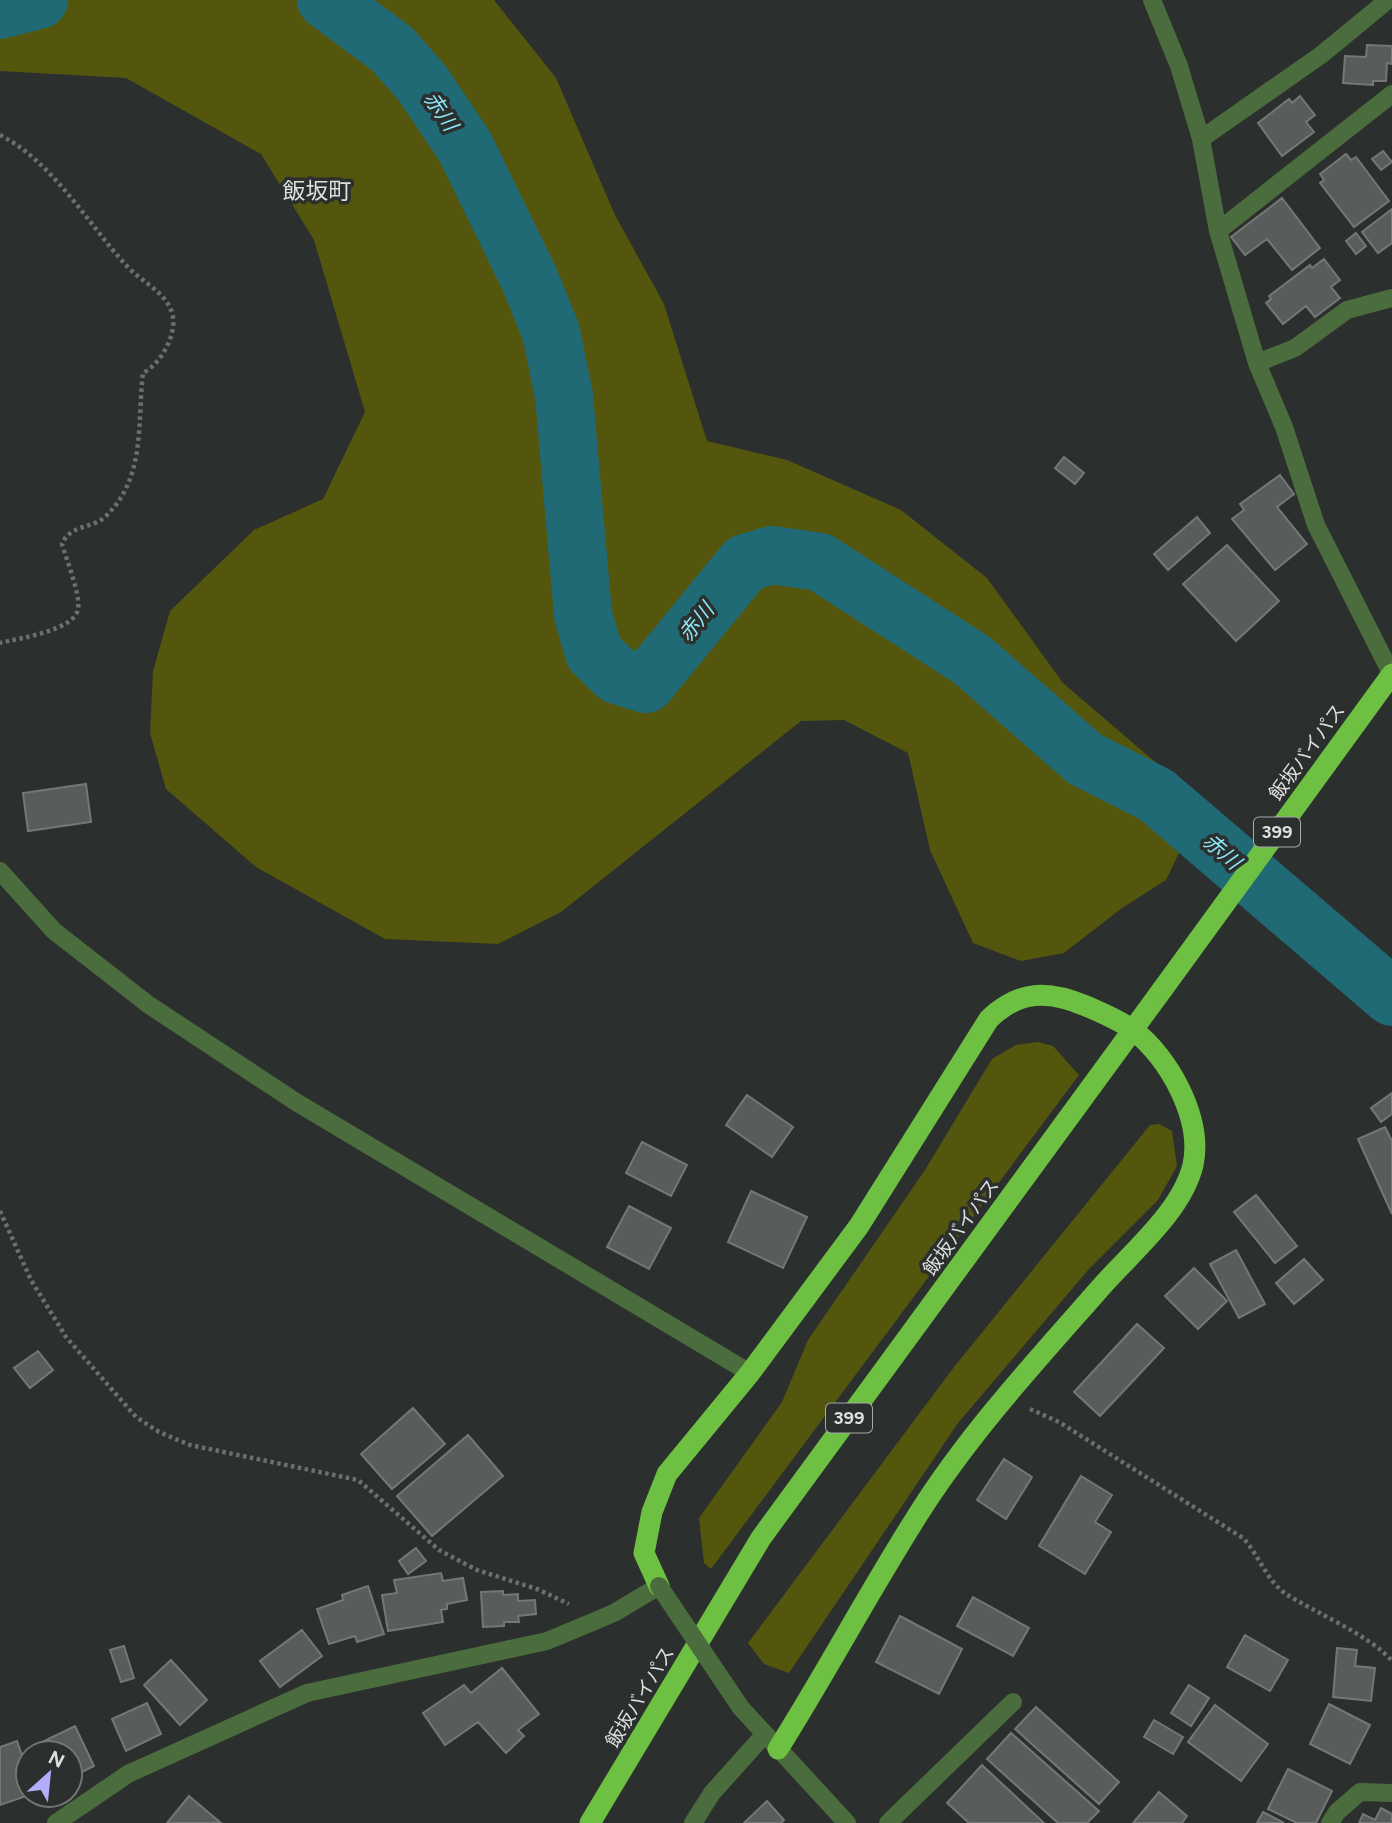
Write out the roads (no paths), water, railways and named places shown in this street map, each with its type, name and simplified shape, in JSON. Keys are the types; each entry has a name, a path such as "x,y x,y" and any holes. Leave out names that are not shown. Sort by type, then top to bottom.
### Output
{"highway":[{"name":"飯坂バイパス","path":"590,1823 761,1538 1392,674"},
{"path":"659,1586 644,1553 652,1512 667,1474 750,1373 859,1226 958,1064 989,1019 1005,1004 1035,995 1058,998 1107,1015 1133,1030 1166,1066 1185,1105 1193,1127 1195,1149 1192,1166 1165,1214 1003,1398 920,1511 772,1741"}],"street":[{"path":"1152,0 1179,66 1201,139 1219,231 1257,363 1284,427 1317,525 1392,674"},
{"path":"1201,139 1321,55 1388,0"},
{"path":"1219,231 1392,94"},
{"path":"1257,363 1295,348 1347,310 1387,302 1392,298"},
{"path":"0,871 54,931 160,1013 296,1102 750,1373"},
{"path":"56,1823 128,1774 307,1693 547,1641 614,1613 659,1586 741,1708 847,1823"},
{"path":"888,1823 1013,1702"},
{"path":"693,1823 712,1793 772,1741"},
{"path":"1330,1823 1336,1812 1360,1792 1392,1793"}],"waterway":[{"name":"赤川","path":"0,10 39,0"},
{"name":"赤川","path":"326,0 392,49 422,83 465,147 529,278 551,332 564,396 583,615 594,653 617,675 646,684 745,563 772,555 820,562 972,660 1085,759 1156,795 1392,997"}],"district":[{"name":"飯坂町","path":"317,191"}]}
